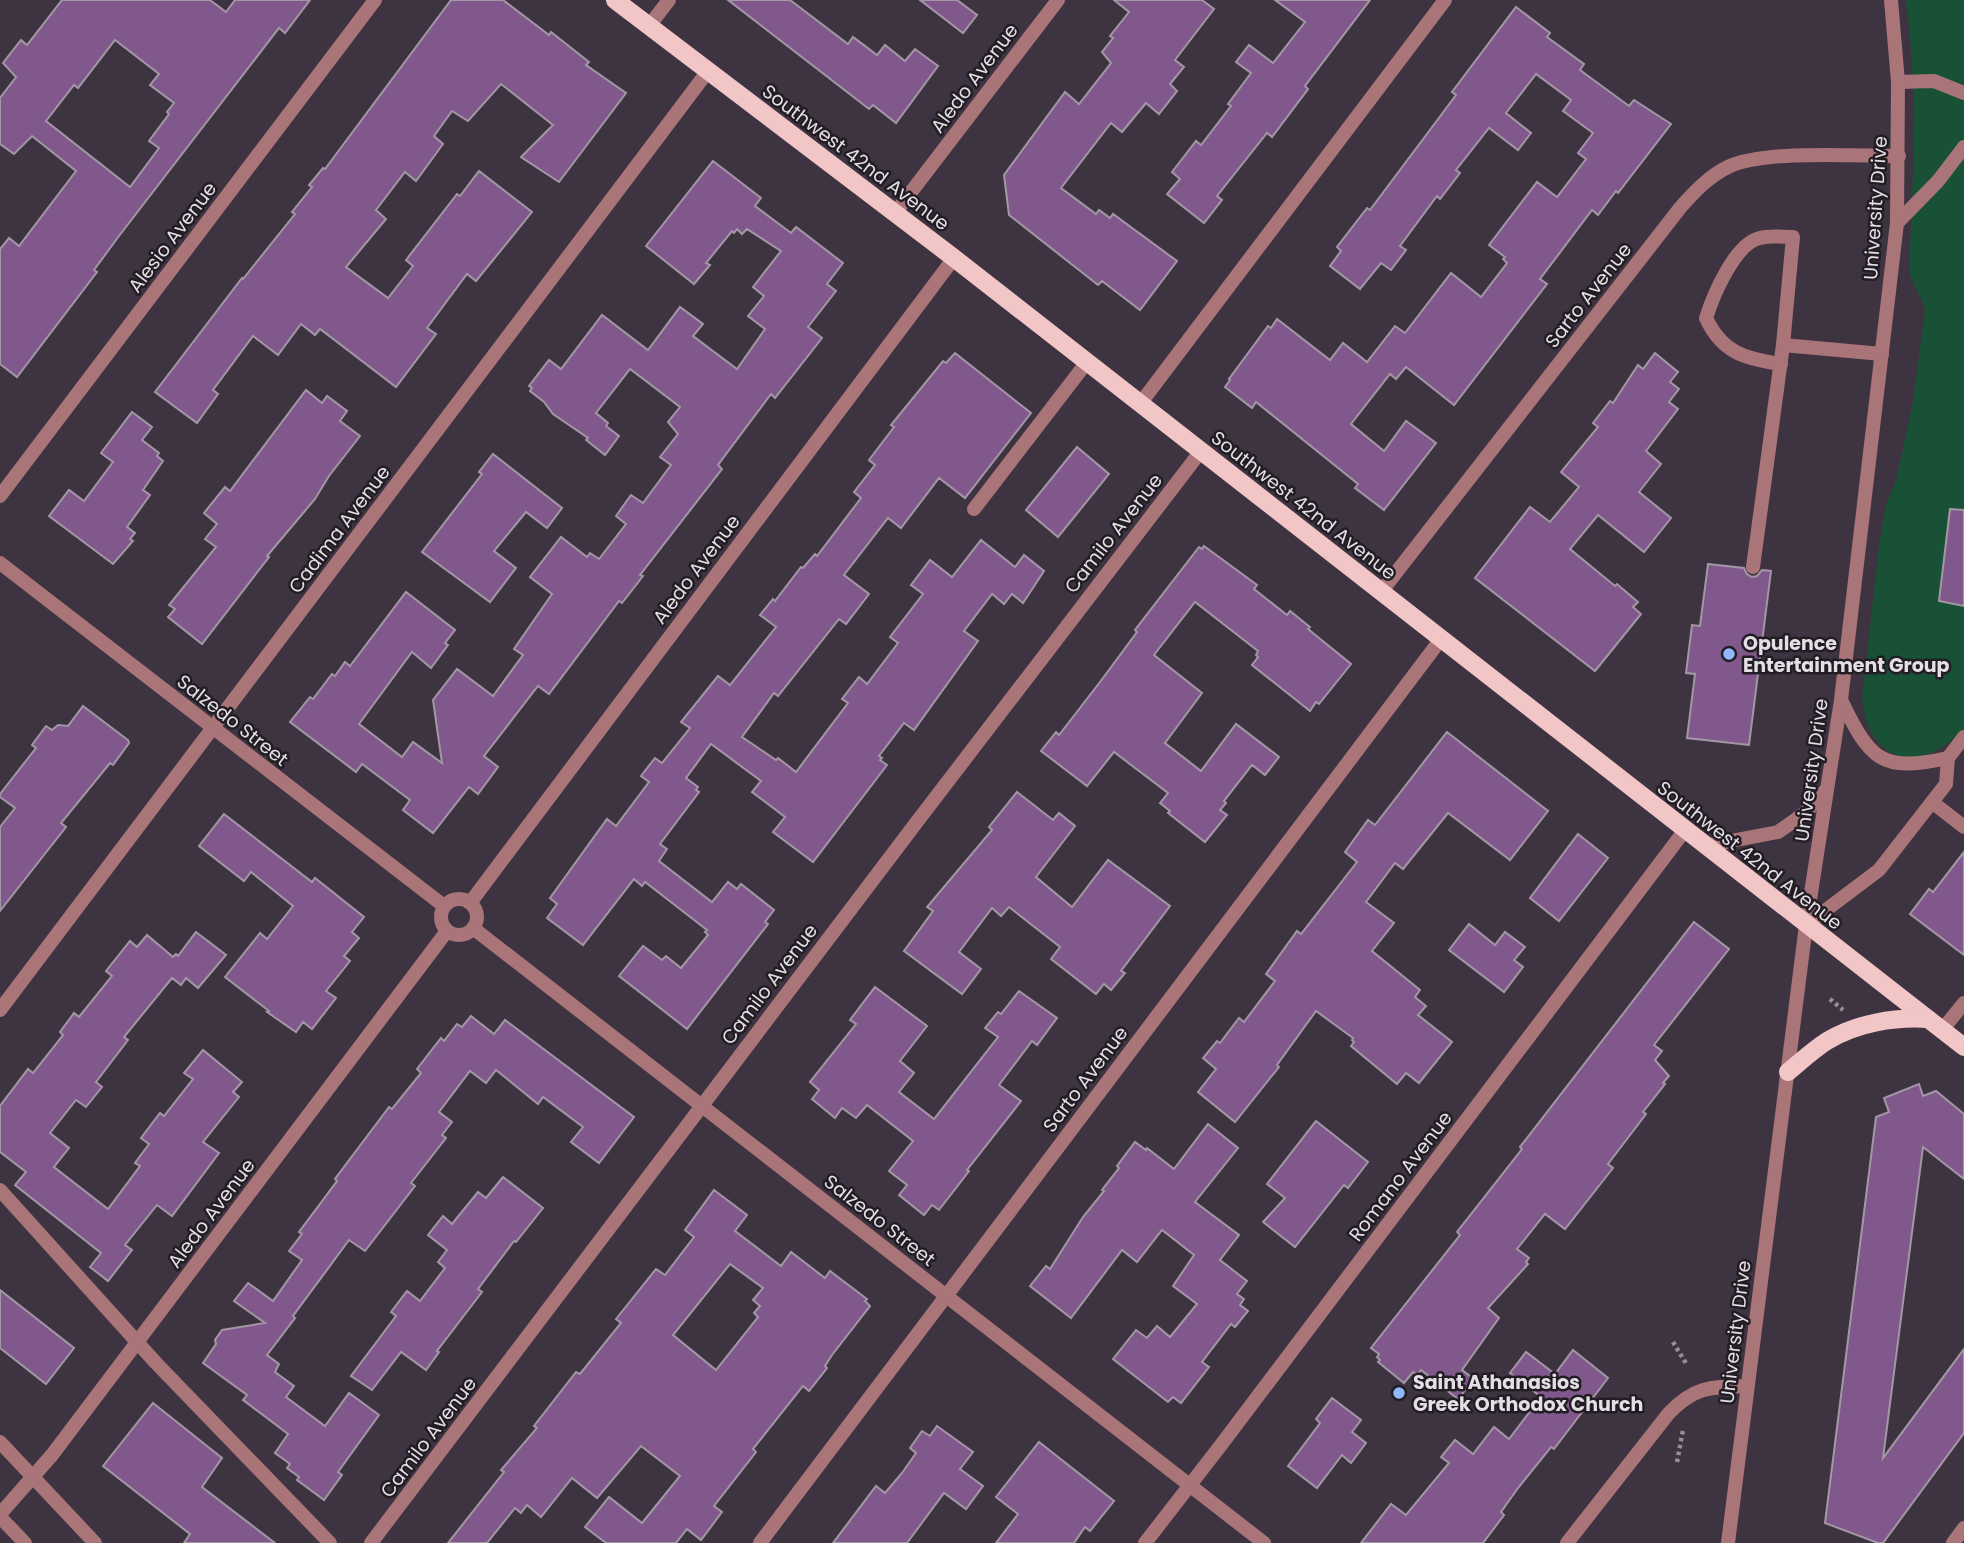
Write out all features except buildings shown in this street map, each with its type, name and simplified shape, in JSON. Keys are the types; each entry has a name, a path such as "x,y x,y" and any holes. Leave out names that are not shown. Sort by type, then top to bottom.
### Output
{"main road":[{"name":"Southwest 42nd Avenue","path":"615,0 954,258 1964,1047"},
{"path":"1787,1072 1825,1042 1846,1032 1889,1020 1935,1025"}],"street":[{"name":"Alesio Avenue","path":"0,496 375,0"},
{"path":"649,26 669,0"},
{"name":"Aledo Avenue","path":"895,213 1058,0"},
{"path":"1140,404 1445,0"},
{"name":"University Drive","path":"1728,1543 1806,925 1841,700 1897,223 1898,82 1891,0"},
{"name":"Cadima Avenue","path":"0,1010 708,71"},
{"path":"1898,82 1934,81 1964,93"},
{"path":"1897,223 1938,181 1964,147"},
{"name":"Sarto Avenue","path":"1381,592 1679,208 1709,179 1730,166 1749,161 1830,156 1899,156"},
{"path":"1753,567 1781,364 1793,237 1757,237 1737,255 1714,291 1706,318 1728,347 1748,359 1781,364"},
{"name":"Aledo Avenue","path":"470,903 954,258"},
{"path":"1783,345 1882,354"},
{"path":"974,509 1087,362"},
{"name":"Camilo Avenue","path":"372,1543 965,758 1201,451"},
{"name":"Salzedo Street","path":"0,563 444,906"},
{"name":"Sarto Avenue","path":"760,1543 1441,639"},
{"path":"1841,700 1857,734 1868,746 1892,763 1913,765 1948,758"},
{"path":"1806,925 1879,870 1946,784 1948,758 1964,737"},
{"path":"1705,846 1778,832 1805,813 1827,789"},
{"path":"1932,803 1964,827"},
{"name":"Romano Avenue","path":"1144,1543 1685,830"},
{"path":"459,899 470,903 476,912 473,928 460,935 447,931 441,922 444,906 459,899"},
{"name":"Salzedo Street","path":"473,928 1264,1543"},
{"name":"Aledo Avenue","path":"0,1516 34,1478 447,931"},
{"path":"1935,1025 1964,1003"},
{"path":"0,1190 137,1342 330,1543"},
{"path":"1567,1543 1669,1413 1684,1398 1700,1389 1747,1386"},
{"path":"0,1442 95,1543"},
{"path":"0,1516 25,1543"},
{"path":"1953,1543 1964,1528"}],"path":[{"path":"1673,1342 1687,1365"},
{"path":"1677,1462 1684,1427"}],"green space":[{"path":"1906,0 1964,0 1964,728 1948,743 1931,753 1915,757 1899,756 1886,749 1875,737 1866,720 1862,698 1879,546 1886,504 1896,481 1913,402 1925,310 1909,271 1913,102"}],"place":[{"name":"Opulence Entertainment Group","path":"1729,654"},
{"name":"Saint Athanasios Greek Orthodox Church","path":"1399,1393"}]}
